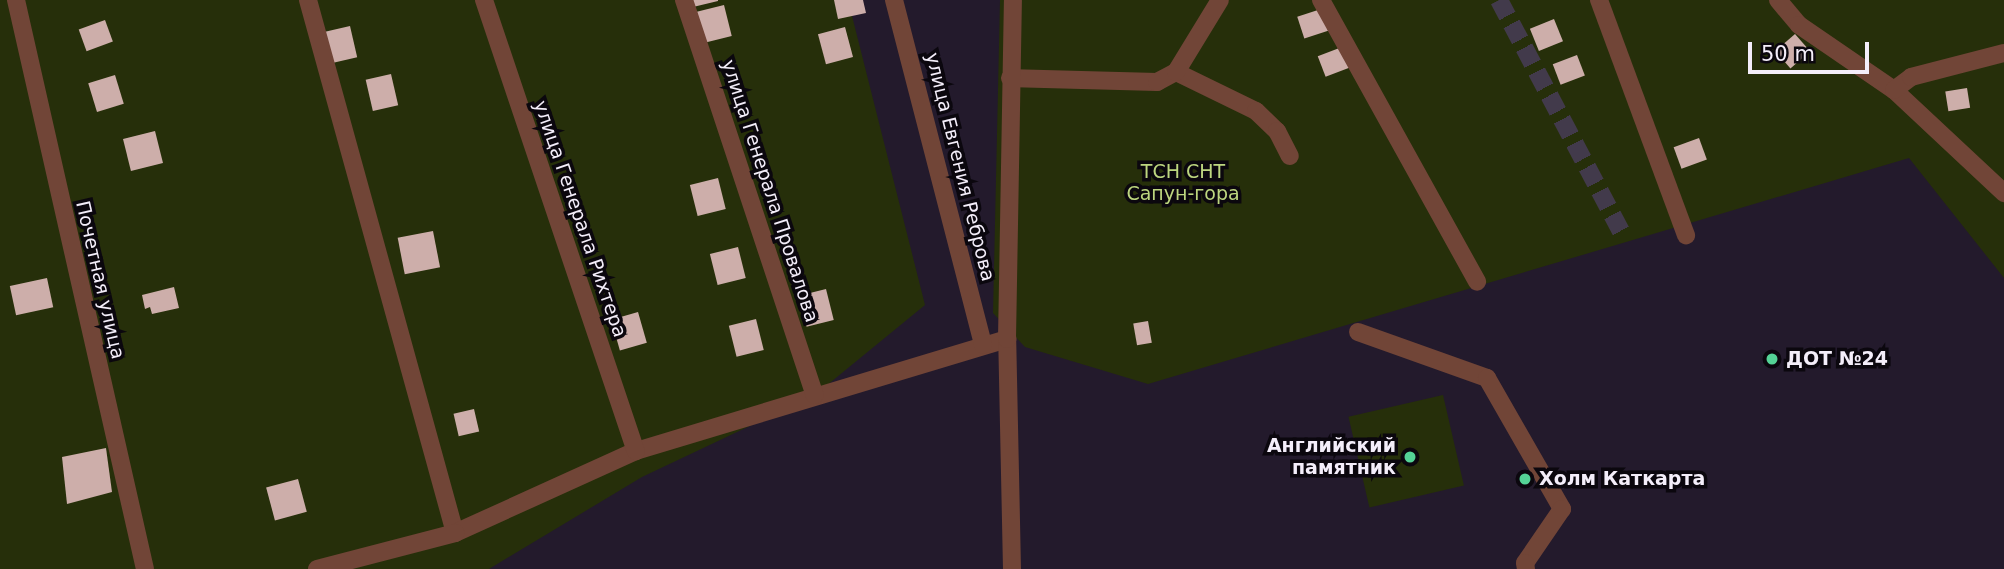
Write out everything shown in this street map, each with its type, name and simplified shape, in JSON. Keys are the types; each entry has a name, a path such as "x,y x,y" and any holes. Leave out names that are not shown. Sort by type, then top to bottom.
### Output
{"street":[{"name":"Почетная улица","path":"16,0 145,569"},
{"path":"308,0 455,533"},
{"name":"улица Генерала Рихтера","path":"484,0 636,452"},
{"name":"улица Генерала Провалова","path":"684,0 816,395"},
{"name":"улица Евгения Реброва","path":"894,0 983,345"},
{"path":"1012,569 1007,339 1013,0"},
{"path":"1010,78 1157,82 1176,72 1220,0"},
{"path":"1321,0 1477,282"},
{"path":"1599,0 1686,235"},
{"path":"1779,0 1799,25 1894,90 2004,193"},
{"path":"1894,90 1911,77 2004,52"},
{"path":"1176,72 1256,111 1277,131 1290,156"},
{"path":"1358,332 1487,378 1562,509 1525,563 1526,569"},
{"path":"317,569 455,533 636,452 1007,339"}],"green space":[{"path":"0,0 848,0 925,305 815,395 642,477 489,569 0,569"},
{"name":"ТСН СНТ Сапун-гора","path":"1000,0 2004,0 2004,278 1909,158 1148,384 1025,347 993,313"},
{"path":"1443,395 1464,486 1369,507 1348,417"}],"building":[{"path":"691,0 718,0 718,1 693,7"},
{"path":"834,0 863,0 866,13 838,19"},
{"path":"724,5 732,36 705,43 697,12"},
{"path":"1321,9 1328,31 1304,39 1297,17"},
{"path":"1554,19 1563,41 1539,51 1530,29"},
{"path":"105,20 113,42 87,51 79,30"},
{"path":"350,26 357,57 328,64 321,33"},
{"path":"845,27 853,57 826,64 818,34"},
{"path":"1795,34 1810,51 1790,68 1775,51"},
{"path":"1342,47 1350,68 1326,77 1318,56"},
{"path":"1577,55 1585,76 1561,85 1553,64"},
{"path":"391,74 398,105 373,111 366,80"},
{"path":"115,75 124,104 97,112 88,83"},
{"path":"1967,88 1970,108 1948,111 1945,91"},
{"path":"155,131 163,163 131,171 123,139"},
{"path":"1699,138 1707,160 1681,169 1674,147"},
{"path":"718,178 726,209 698,216 690,185"},
{"path":"433,231 440,267 405,274 398,238"},
{"path":"738,247 746,278 718,285 710,254"},
{"path":"47,278 53,307 16,315 10,286"},
{"path":"174,287 179,308 152,314 150,307 145,309 142,295"},
{"path":"826,289 834,320 807,327 799,296"},
{"path":"638,312 647,343 620,350 611,320"},
{"path":"756,319 764,350 737,357 729,326"},
{"path":"1148,321 1152,343 1137,345 1133,324"},
{"path":"474,409 479,431 459,436 454,414"},
{"path":"106,448 112,492 67,504 62,457"},
{"path":"298,479 307,512 275,520 266,488"}],"tunnel":[{"path":"1499,0 1623,235"}],"place":[{"name":"ДОТ №24","path":"1772,359"},
{"name":"Английский памятник","path":"1410,457"},
{"name":"Холм Каткарта","path":"1525,479"}]}
